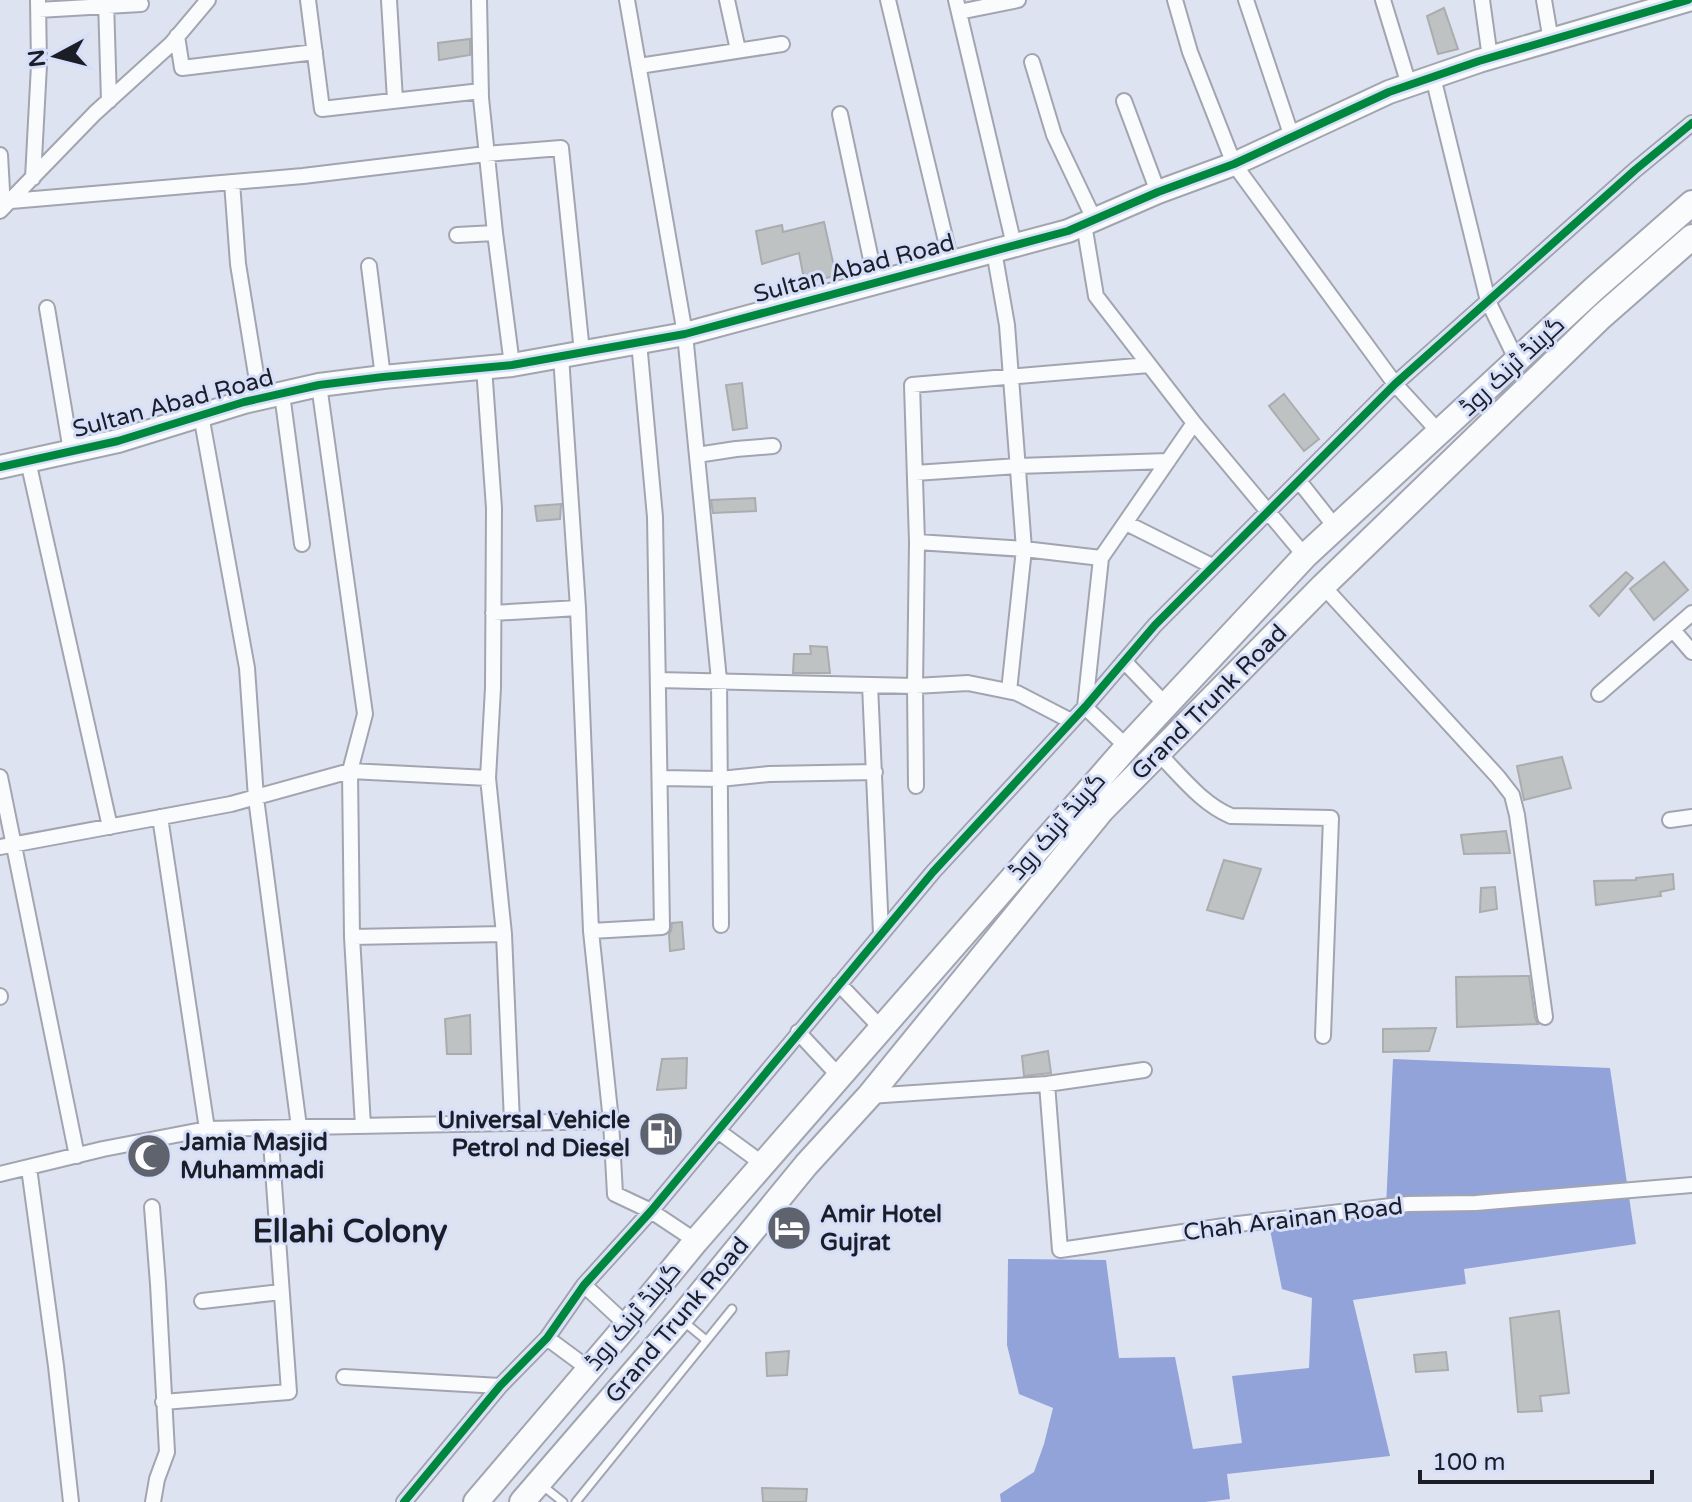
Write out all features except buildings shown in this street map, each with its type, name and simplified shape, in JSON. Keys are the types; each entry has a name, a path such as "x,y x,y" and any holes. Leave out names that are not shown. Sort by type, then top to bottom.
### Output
{"main road":[{"name":"گرینڈ ٹرنک روڈ","path":"476,1502 696,1241 1168,702 1305,556 1692,203"},
{"name":"Grand Trunk Road","path":"522,1502 680,1319 806,1165 869,1096 1102,810 1323,586 1601,317 1692,237"},
{"path":"1168,702 1191,721"},
{"path":"510,1462 539,1484"}],"street":[{"path":"5,207 177,36 208,0"},
{"path":"308,0 322,109 481,91"},
{"path":"389,0 395,100"},
{"path":"479,0 486,154 512,365"},
{"path":"627,0 685,334 719,680 721,925"},
{"path":"727,0 738,50"},
{"path":"888,0 951,262"},
{"path":"1009,691 1024,549 1004,248 958,6 1018,0"},
{"path":"1175,0 1190,52 1234,164 1395,384 1439,432"},
{"path":"1246,0 1292,137"},
{"path":"1383,0 1409,85"},
{"path":"1482,0 1490,58"},
{"path":"1544,0 1551,41"},
{"name":"Sultan Abad Road","path":"0,467 118,441 201,415 319,385 512,365 685,334 1068,231 1158,192 1234,164 1389,92 1490,58 1688,0"},
{"path":"106,4 109,101"},
{"path":"33,178 39,65 38,5 141,4"},
{"path":"177,36 182,68 315,52"},
{"path":"639,66 782,44"},
{"path":"1032,62 1054,135 1089,222 1096,296 1194,423 1305,556"},
{"path":"1433,77 1488,301 1517,361"},
{"path":"1124,101 1158,192"},
{"path":"840,114 876,283"},
{"path":"404,1502 500,1386 547,1338 584,1285 651,1211 933,872 1085,707 1155,625 1395,384 1692,123"},
{"path":"5,207 561,148 572,354 591,931 611,1121 615,1194 651,1211 696,1241"},
{"path":"0,155 5,207"},
{"path":"232,182 238,264 271,397 302,544"},
{"path":"457,235 495,233"},
{"path":"369,266 383,377"},
{"path":"47,308 71,451"},
{"path":"591,931 662,927 655,517 639,342"},
{"path":"916,786 917,542 912,385 1149,365"},
{"path":"484,367 494,508 493,688 488,778 504,934 512,1122"},
{"path":"319,385 365,714 350,771 352,937 363,1126"},
{"path":"201,415 247,668 256,798 299,1127"},
{"path":"1085,707 1101,558 1194,423"},
{"path":"697,455 773,446"},
{"path":"28,461 110,827"},
{"path":"915,473 1168,461"},
{"path":"1299,481 1336,528"},
{"path":"1126,523 1212,566"},
{"path":"917,542 1101,558"},
{"path":"1323,586 1512,795 1545,1017"},
{"path":"493,613 578,608"},
{"path":"1599,694 1692,613"},
{"path":"1673,630 1692,652"},
{"path":"1124,661 1168,702"},
{"path":"658,680 915,686 968,683 1017,693 1071,721"},
{"path":"870,685 881,933"},
{"path":"1085,707 1127,747"},
{"path":"1158,753 1205,801 1231,816 1331,818 1323,1036"},
{"path":"7,846 231,804 350,771 488,778"},
{"path":"661,778 720,779 769,774 875,772"},
{"path":"0,777 7,846 77,1156"},
{"path":"160,817 207,1129"},
{"path":"1670,820 1692,817"},
{"path":"352,937 504,934"},
{"path":"839,984 881,1028"},
{"path":"798,1032 839,1076"},
{"path":"869,1096 1047,1084 1144,1070"},
{"name":"Chah Arainan Road","path":"1047,1084 1060,1250 1238,1224 1408,1204 1476,1203 1692,1185"},
{"path":"0,1174 207,1129 611,1121"},
{"path":"163,1402 289,1392 270,1128"},
{"path":"718,1131 763,1164"},
{"path":"29,1168 71,1502"},
{"path":"152,1207 167,1452 153,1502"},
{"path":"584,1285 627,1325"},
{"path":"202,1301 281,1292"},
{"path":"547,1338 589,1369"},
{"path":"344,1377 500,1386"}],"lane":[{"path":"576,1502 732,1309"},
{"path":"680,1319 706,1340"},
{"path":"539,1484 563,1502"}],"water":[{"path":"1393,1059 1610,1068 1636,1244 1464,1269 1466,1284 1353,1300 1390,1456 1227,1474 1230,1499 1205,1502 1001,1502 1000,1494 1034,1472 1053,1408 1019,1394 1007,1345 1008,1259 1106,1260 1119,1358 1175,1357 1193,1449 1242,1443 1232,1376 1309,1368 1312,1298 1282,1289 1268,1220 1386,1207"}],"cycle path":[{"path":"0,467 118,441 244,402 319,385 512,365 685,334 1068,231 1158,192 1234,164 1389,92 1479,61 1688,0"},
{"path":"404,1502 500,1386 547,1338 584,1285 651,1211 933,872 1085,707 1155,625 1395,384 1692,123"}],"place":[{"name":"Universal Vehicle Petrol nd Diesel","path":"661,1134"},
{"name":"Jamia Masjid Muhammadi","path":"149,1156"},
{"name":"Amir Hotel Gujrat","path":"789,1228"}],"district":[{"name":"Ellahi Colony","path":"350,1231"}]}
